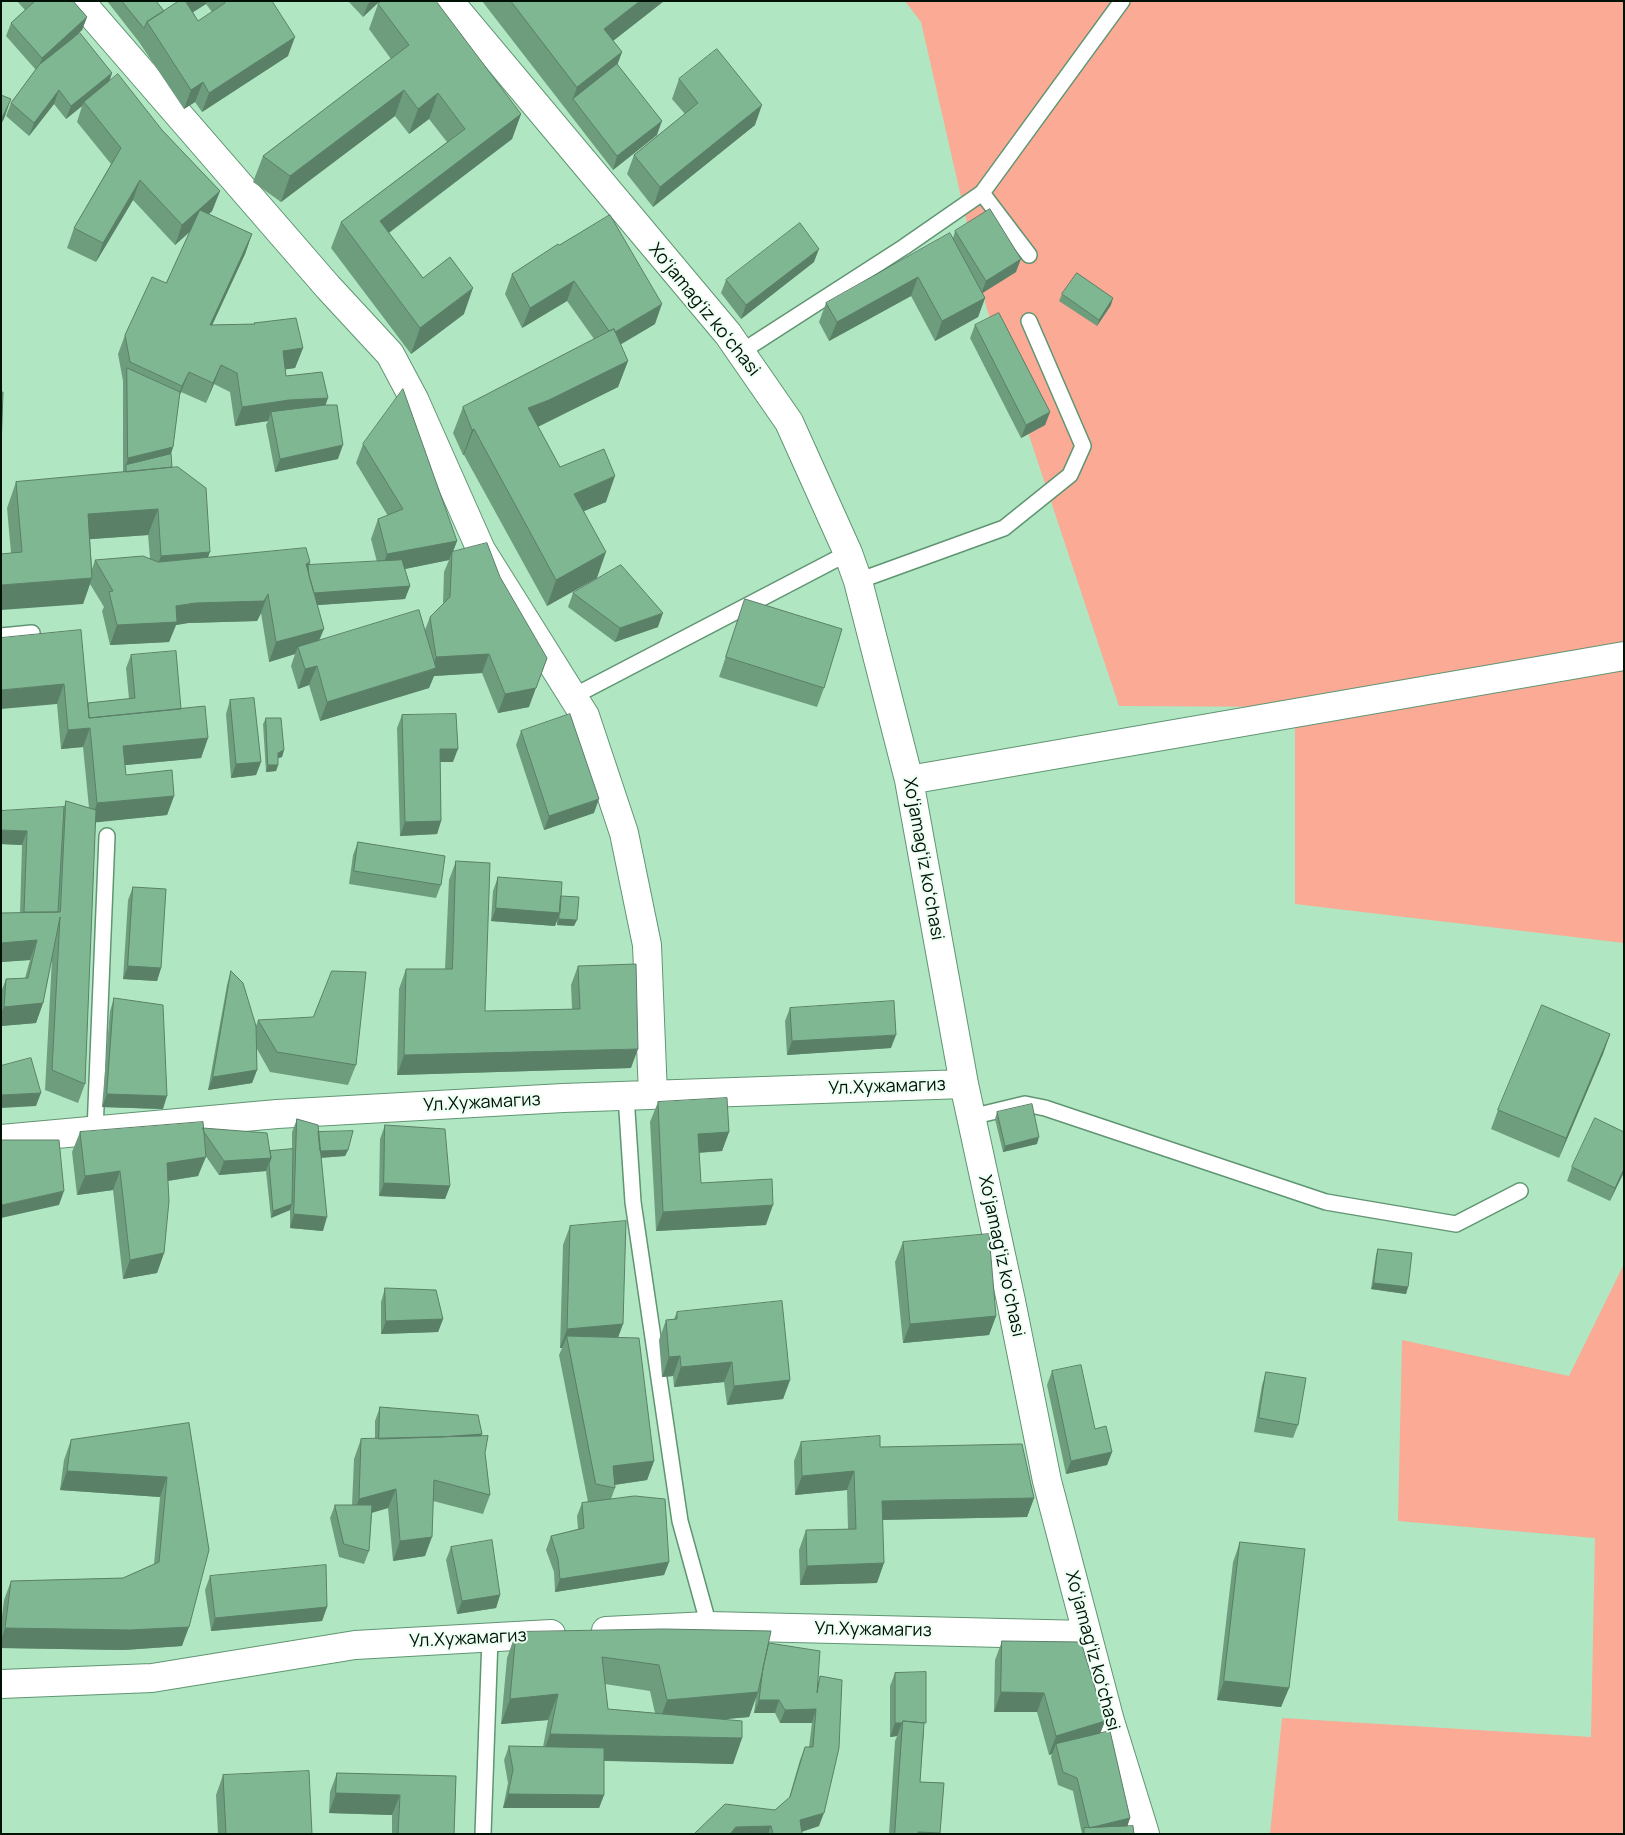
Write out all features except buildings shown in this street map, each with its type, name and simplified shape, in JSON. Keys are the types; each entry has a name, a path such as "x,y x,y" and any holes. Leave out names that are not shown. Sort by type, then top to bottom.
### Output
{"street":[{"path":"80,1 321,279 390,354 414,399 481,550 585,716 624,834 647,945 640,1096"},
{"name":"Xoʻjamagʻiz koʻchasi","path":"449,1 728,334 789,422 848,553 858,581 909,780 964,1084 1011,1301 1047,1481 1110,1721 1145,1834"},
{"path":"909,780 1624,656"},
{"name":"Ул.Хужамагиз","path":"1,1140 277,1114 640,1096 964,1084"},
{"name":"Ул.Хужамагиз","path":"1,1684 152,1678 355,1645 709,1626 1087,1635"}],"lane":[{"path":"741,352 904,247 982,193 1122,1"},
{"path":"982,193 1029,255"},
{"path":"858,581 1004,528 1070,475 1083,446 1029,321"},
{"path":"574,696 848,553"},
{"path":"1,636 32,633"},
{"path":"95,1131 107,836"},
{"path":"640,1096 633,1202 680,1522 709,1626"},
{"path":"971,1117 1025,1104 1045,1108 1326,1202 1456,1224 1520,1190"},
{"path":"483,1834 490,1638"}],"shaded area":[{"path":"905,1 1624,1 1624,943 1295,904 1295,707 1119,706 986,306 921,22"},
{"path":"1624,1264 1624,1834 1270,1834 1282,1718 1591,1737 1595,1538 1398,1521 1402,1340 1569,1376"}]}
